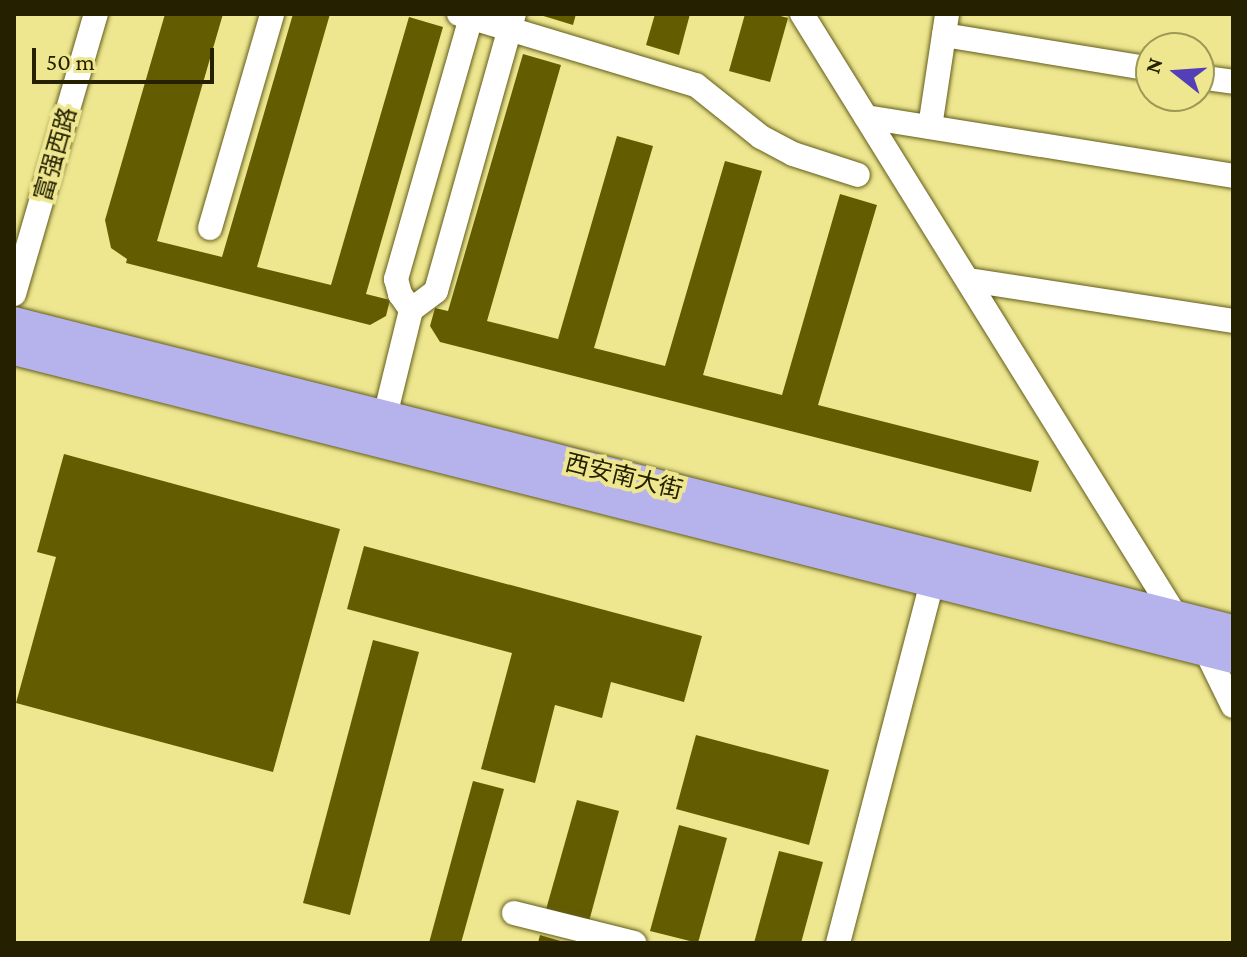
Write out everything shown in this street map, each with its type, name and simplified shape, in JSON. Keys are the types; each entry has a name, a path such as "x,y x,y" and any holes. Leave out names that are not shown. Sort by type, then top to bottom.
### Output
{"main road":[{"name":"西安南大街","path":"15,348 385,416 1233,630"},
{"name":"西安南大街","path":"15,348 1219,654"}],"street":[{"name":"富强西路","path":"14,294 96,14"},
{"path":"210,228 272,14"},
{"path":"802,14 1175,615"},
{"path":"411,310 400,294 396,279 467,15 512,21 696,85 761,137 793,154 858,175"},
{"path":"385,416 411,310 436,291 512,21"},
{"path":"930,127 945,25 1135,66"},
{"path":"866,117 1233,176"},
{"path":"969,280 1233,321"},
{"path":"838,943 932,582"},
{"path":"1219,654 1233,706"},
{"path":"514,913 634,943"}],"building":[{"path":"165,14 223,14 157,241 222,257 293,14 330,14 257,267 331,285 409,17 443,27 366,294 390,300 386,316 370,325 126,263 127,259 111,248 105,220"},
{"path":"537,14 576,14 573,25"},
{"path":"655,14 690,14 679,55 646,45"},
{"path":"745,14 773,14 788,18 770,82 729,71"},
{"path":"523,54 561,65 487,321 558,339 617,136 653,146 594,348 665,366 725,161 762,171 703,375 782,395 840,194 877,205 818,405 1039,461 1031,492 440,342 430,326 435,308 448,311"},
{"path":"64,454 340,529 273,772 16,703 56,557 37,552"},
{"path":"364,546 702,636 684,702 611,682 602,718 555,705 535,783 481,769 512,653 347,609"},
{"path":"373,640 419,652 350,915 303,903"},
{"path":"696,735 829,770 809,845 676,809"},
{"path":"473,781 504,789 461,943 429,943"},
{"path":"577,800 619,811 588,925 545,913"},
{"path":"679,825 727,838 698,943 650,931"},
{"path":"779,851 823,862 801,943 754,943"},
{"path":"540,935 564,942 564,943 538,943"}]}
